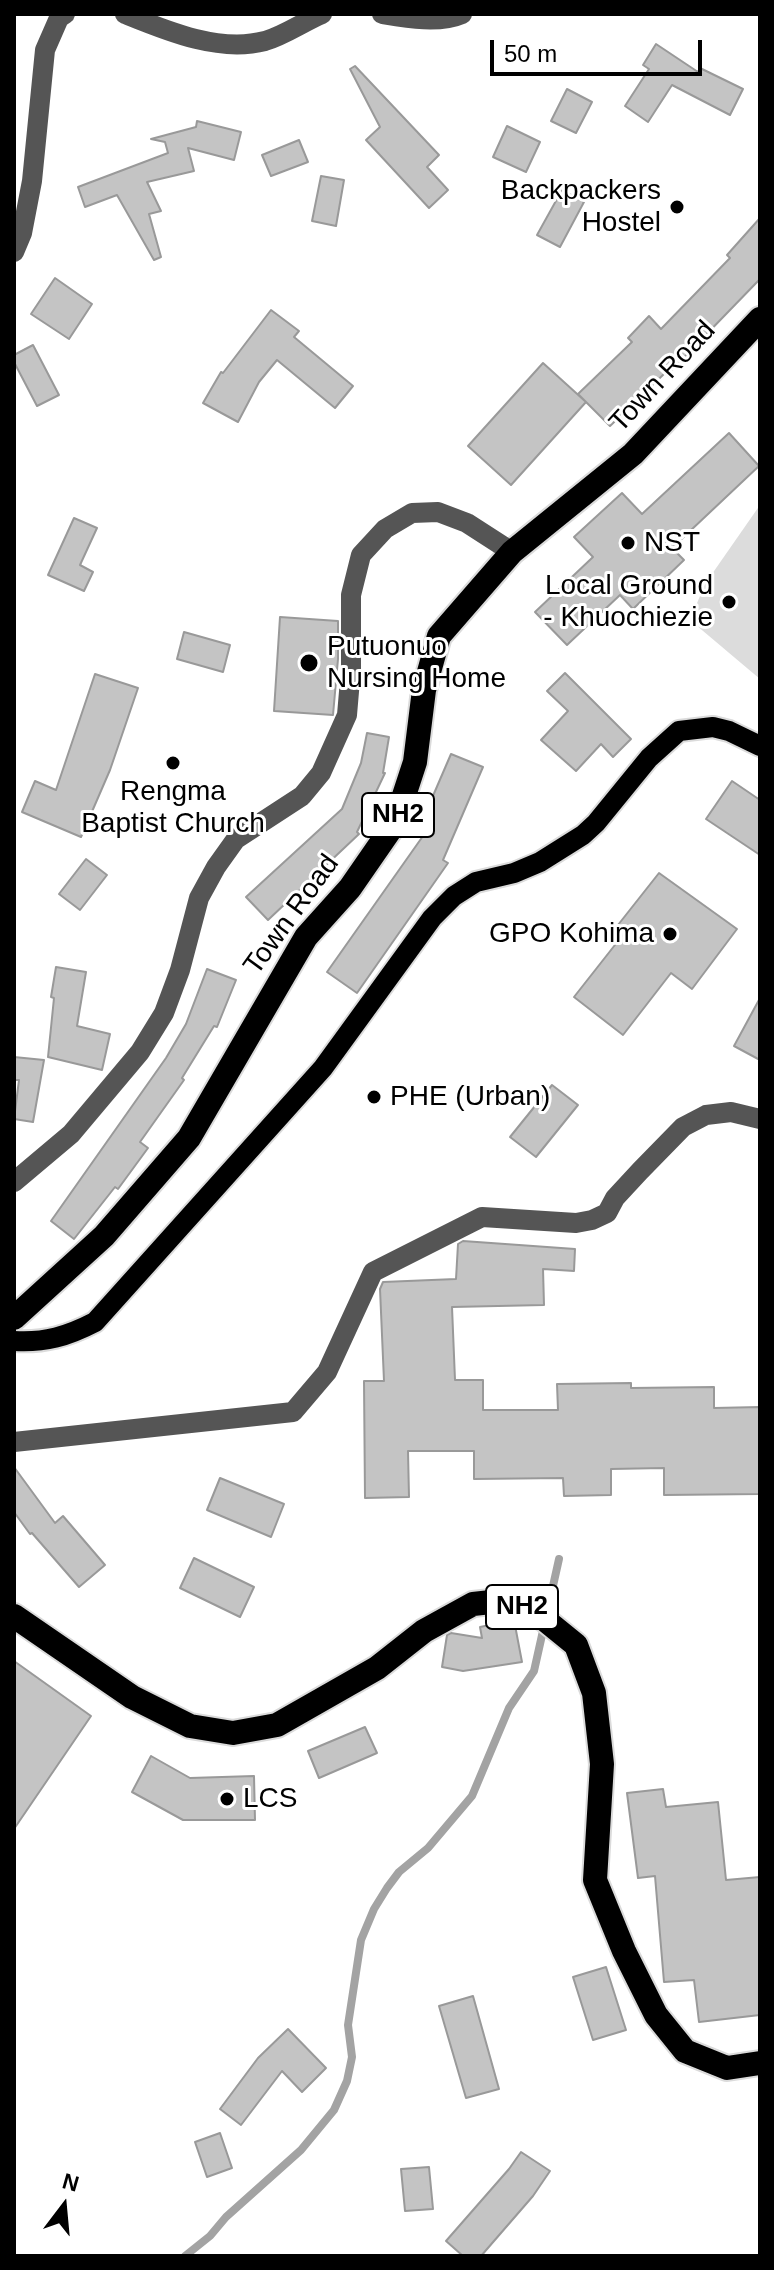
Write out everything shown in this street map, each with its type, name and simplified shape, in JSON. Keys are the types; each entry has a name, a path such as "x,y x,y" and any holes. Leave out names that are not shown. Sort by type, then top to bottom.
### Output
{"highway":[{"name":"Town Road","path":"14,1318 104,1236 189,1138 306,937 350,888 395,823 415,762 424,690 439,636 512,552 633,454 760,319"},
{"name":"NH2","path":"14,1616 132,1697 190,1726 233,1733 277,1725 377,1668 424,1631 473,1604 509,1600 544,1619 576,1645 594,1693 602,1764 595,1880 631,1964 656,2015 685,2051 727,2068 760,2063"}],"main road":[{"path":"14,1341 64,1338 95,1322 323,1068 432,918 454,896 476,882 514,873 540,862 583,835 649,758 679,731 713,727 760,746"}],"street":[{"path":"14,252 22,233 32,181 45,50 59,18 65,14"},
{"path":"125,14 170,32 205,41 236,43 264,41 322,14"},
{"path":"382,14 430,18 454,18 462,14"},
{"path":"14,1182 71,1134 140,1052 180,970 199,898 236,839 302,796 321,773 347,715 351,668 351,595 361,555 385,529 412,513 438,512 467,523 512,552"},
{"path":"14,1442 293,1412 327,1372 373,1272 482,1217 576,1223 592,1220 607,1213 631,1180 683,1127 706,1115 731,1112 760,1119"}],"shaded area":[{"name":"Local Ground - Khuochiezie","path":"760,505 760,679 690,620 705,584"}],"building":[{"path":"656,44 698,72 700,68 743,89 730,115 672,85 648,122 625,106 649,69 643,65"},
{"path":"355,66 439,155 427,167 448,190 429,208 366,140 380,127 350,69"},
{"path":"567,89 592,102 576,133 551,121"},
{"path":"197,121 241,132 234,160 188,148 194,171 147,182 161,211 149,214 161,257 154,260 117,195 85,207 78,187 168,153 165,142 151,139 196,127"},
{"path":"507,126 540,142 526,172 493,157"},
{"path":"299,140 308,162 271,176 262,155"},
{"path":"321,176 344,180 336,226 312,221"},
{"path":"562,190 584,202 560,247 537,235"},
{"path":"760,218 760,279 667,375 665,373 610,426 578,394 632,342 628,338 649,316 661,329 730,258 727,255"},
{"path":"55,278 92,304 69,339 31,314"},
{"path":"271,310 299,331 294,337 353,386 335,408 277,360 259,382 238,422 203,403 221,372"},
{"path":"33,345 59,395 37,406 14,362 14,355"},
{"path":"543,363 586,402 511,485 468,446"},
{"name":"NST","path":"729,433 759,466 672,548 684,560 633,609 620,595 567,645 535,612 593,557 574,537 622,493 642,514"},
{"path":"74,518 97,528 80,565 93,572 84,591 48,575"},
{"path":"280,617 338,621 333,715 274,711"},
{"path":"184,632 230,645 223,672 177,659"},
{"path":"565,673 631,739 613,757 601,744 576,771 541,740 568,711 547,691"},
{"path":"95,674 138,688 110,770 81,837 22,812 35,781 56,790"},
{"path":"367,733 389,737 385,773 357,832 359,834 268,920 246,897 342,809 361,763"},
{"path":"451,754 483,767 443,860 448,863 357,993 327,972 423,836 417,833"},
{"path":"732,781 760,800 760,855 706,819"},
{"path":"86,859 107,875 80,910 59,894"},
{"path":"659,873 737,929 692,989 671,973 623,1035 574,997 622,936 614,930"},
{"path":"56,967 86,972 77,1026 110,1034 102,1070 48,1057"},
{"path":"207,969 236,980 217,1027 214,1026 182,1078 184,1080 140,1142 148,1148 118,1189 115,1187 74,1239 51,1221 166,1058 186,1024"},
{"path":"760,998 760,1060 734,1046"},
{"path":"14,1057 44,1060 33,1122 14,1119 19,1080 14,1080"},
{"path":"552,1085 578,1105 536,1157 510,1137"},
{"path":"463,1241 575,1249 574,1271 543,1269 544,1305 452,1307 455,1380 483,1380 483,1410 558,1410 557,1384 631,1383 631,1388 714,1387 714,1408 760,1407 760,1494 664,1495 664,1468 611,1469 611,1495 564,1496 563,1478 474,1479 474,1451 408,1451 409,1497 365,1498 364,1381 384,1381 380,1289 383,1282 456,1279 458,1244"},
{"path":"14,1467 55,1523 63,1516 105,1565 79,1587 14,1512"},
{"path":"220,1478 284,1504 271,1537 207,1510"},
{"path":"194,1558 254,1587 240,1617 180,1588"},
{"path":"514,1620 522,1662 463,1671 442,1667 447,1635 482,1638 480,1627"},
{"path":"14,1661 91,1716 14,1829"},
{"path":"365,1727 377,1753 319,1778 308,1751"},
{"path":"151,1756 190,1778 254,1776 255,1820 183,1820 132,1792"},
{"path":"663,1789 666,1807 718,1802 726,1880 760,1877 760,2015 699,2022 694,1980 664,1982 655,1876 638,1878 627,1793"},
{"path":"606,1967 626,2030 593,2040 573,1977"},
{"path":"473,1996 499,2089 466,2098 439,2006"},
{"path":"288,2029 326,2068 302,2092 282,2071 241,2125 220,2109 258,2058"},
{"path":"220,2133 232,2168 207,2177 195,2142"},
{"path":"521,2152 550,2171 533,2196 481,2256 463,2256 446,2241"},
{"path":"429,2167 433,2209 405,2211 401,2169"}],"waterway":[{"path":"185,2256 301,2150 334,2110 347,2081 352,2057 348,2025 361,1940 374,1909 399,1872 428,1848 472,1796 509,1708 534,1671 559,1559"}],"place":[{"name":"Backpackers Hostel","path":"677,207"},
{"name":"NST","path":"628,543"},
{"name":"Local Ground - Khuochiezie","path":"729,602"},
{"name":"Putuonuo Nursing Home","path":"309,663"},
{"name":"Rengma Baptist Church","path":"173,763"},
{"name":"GPO Kohima","path":"670,934"},
{"name":"PHE (Urban)","path":"374,1097"},
{"name":"LCS","path":"227,1799"}]}
